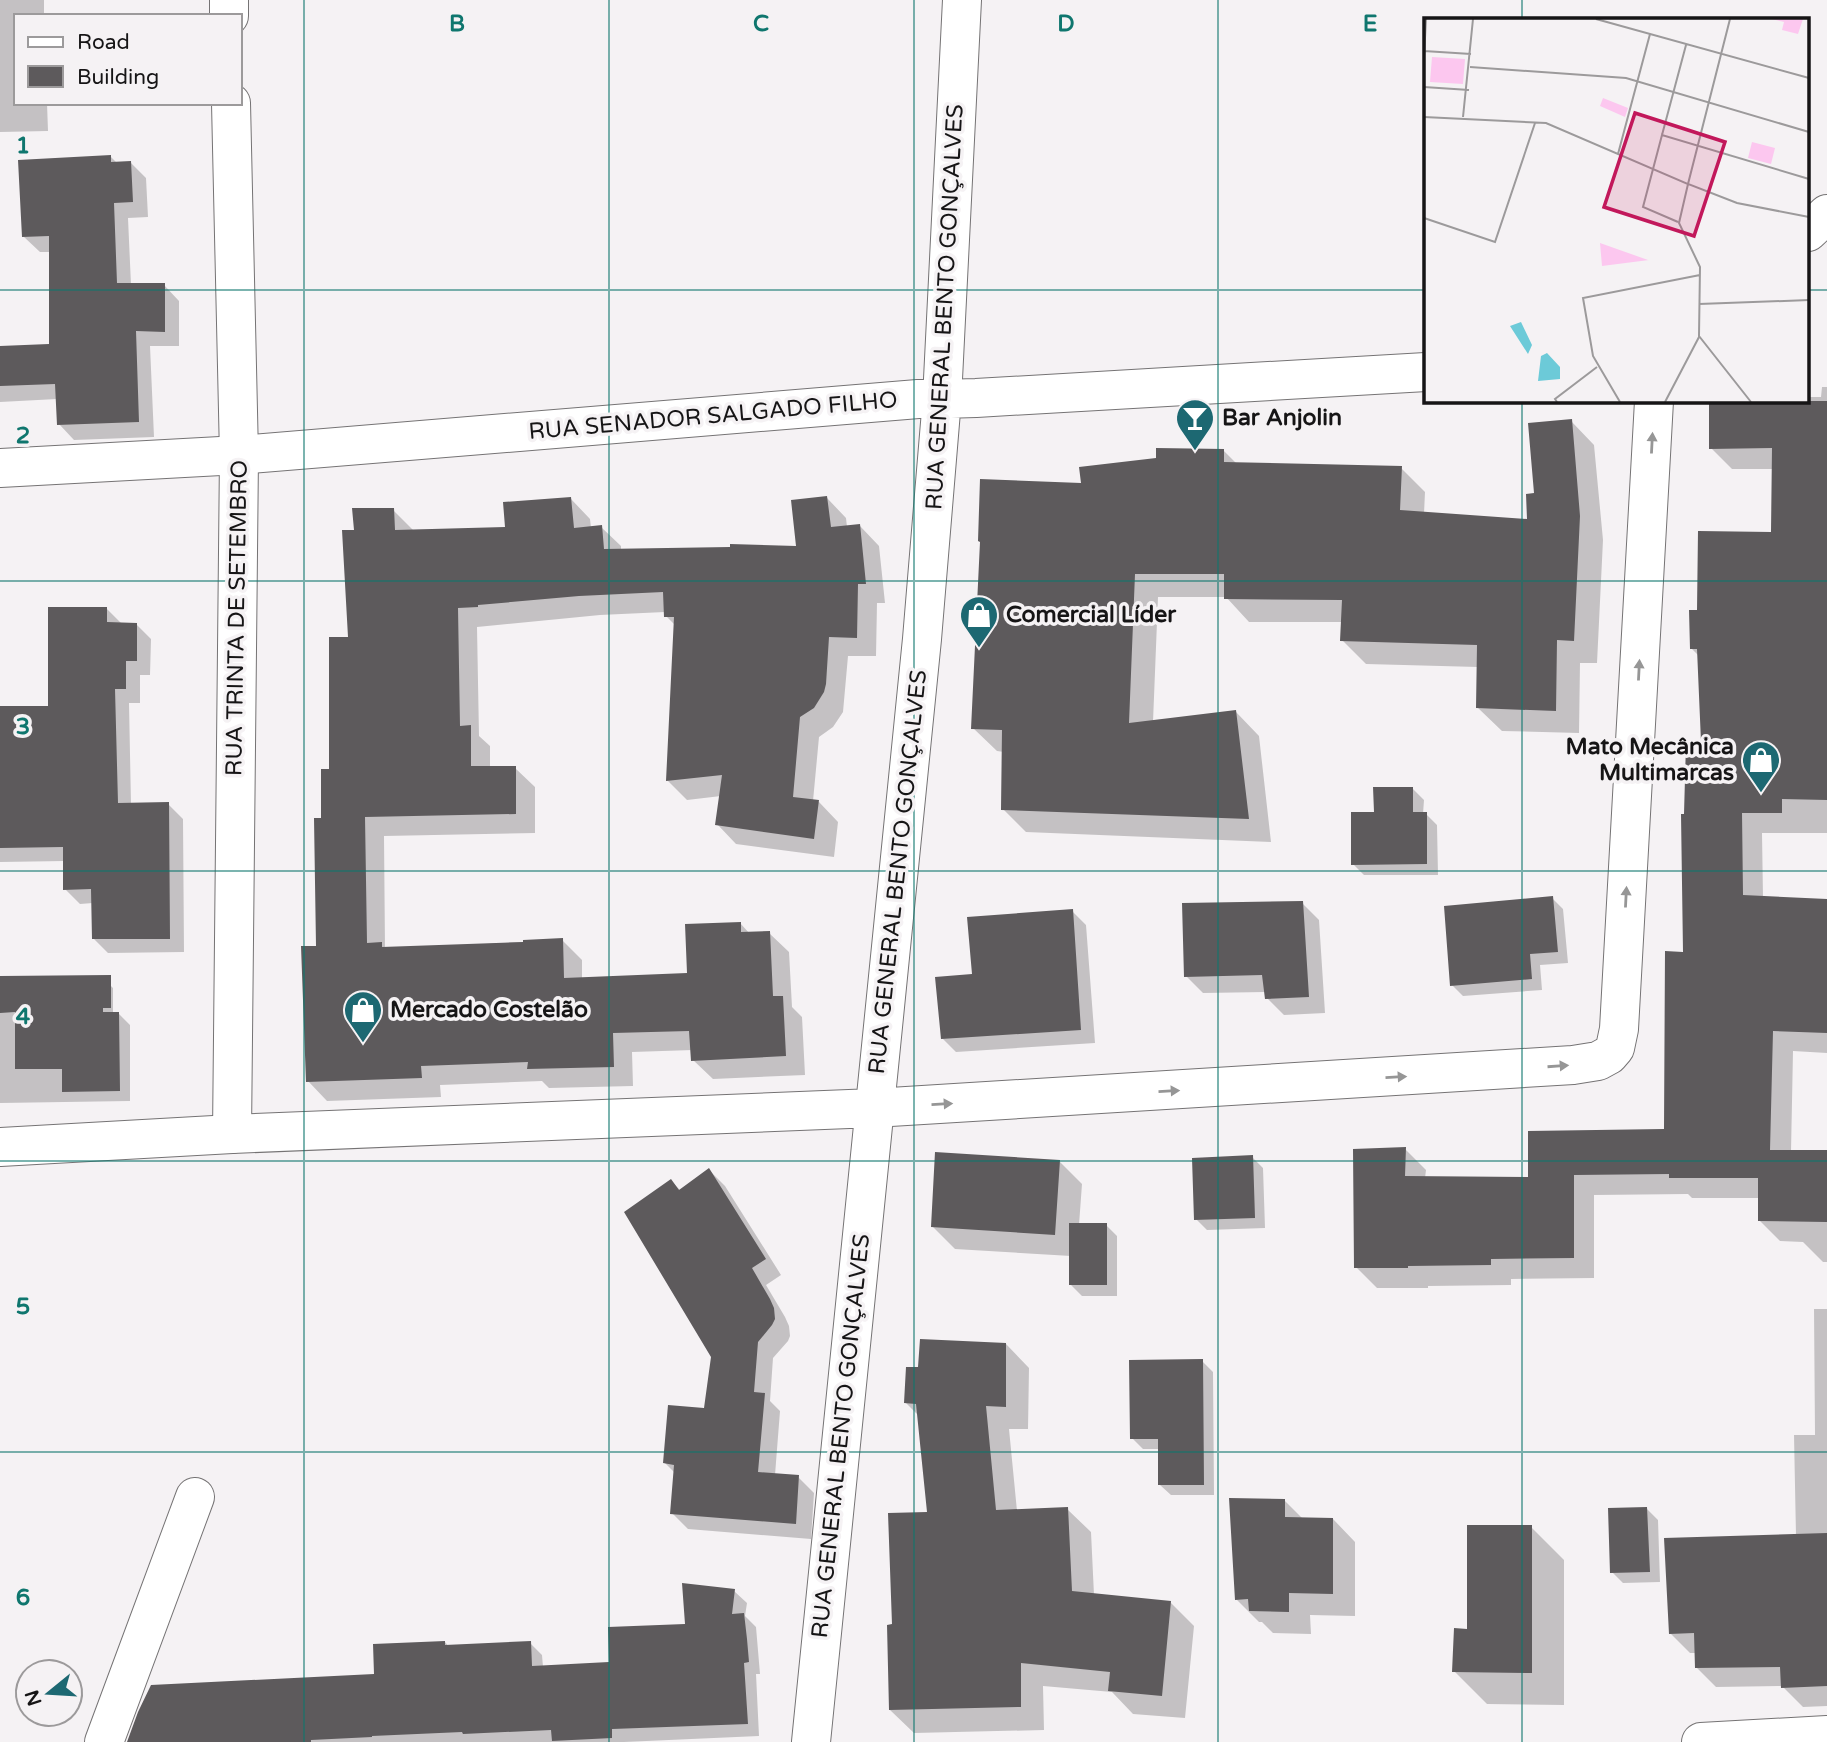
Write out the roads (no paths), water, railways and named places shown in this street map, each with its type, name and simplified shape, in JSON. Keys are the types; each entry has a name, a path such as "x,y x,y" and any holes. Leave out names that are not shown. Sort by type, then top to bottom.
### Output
{"main road":[{"name":"RUA GENERAL BENTO GONÇALVES","path":"811,1742 922,639 942,398 962,0"},
{"name":"RUA TRINTA DE SETEMBRO","path":"231,105 239,455 232,1134"},
{"path":"1810,230 1827,214"},
{"name":"RUA SENADOR SALGADO FILHO","path":"0,468 239,455 942,398 1424,372"},
{"path":"0,1147 232,1134 874,1108 1527,1068 1603,1060 1615,1048 1619,1029 1654,402"},
{"path":"104,1742 195,1497"},
{"path":"1701,1742 1827,1735"}],"place":[{"name":"Bar Anjolin","path":"1195,452"},
{"name":"Comercial Líder","path":"979,649"},
{"name":"Mato Mecânica Multimarcas","path":"1761,794"},
{"name":"Mercado Costelão","path":"363,1044"}]}
